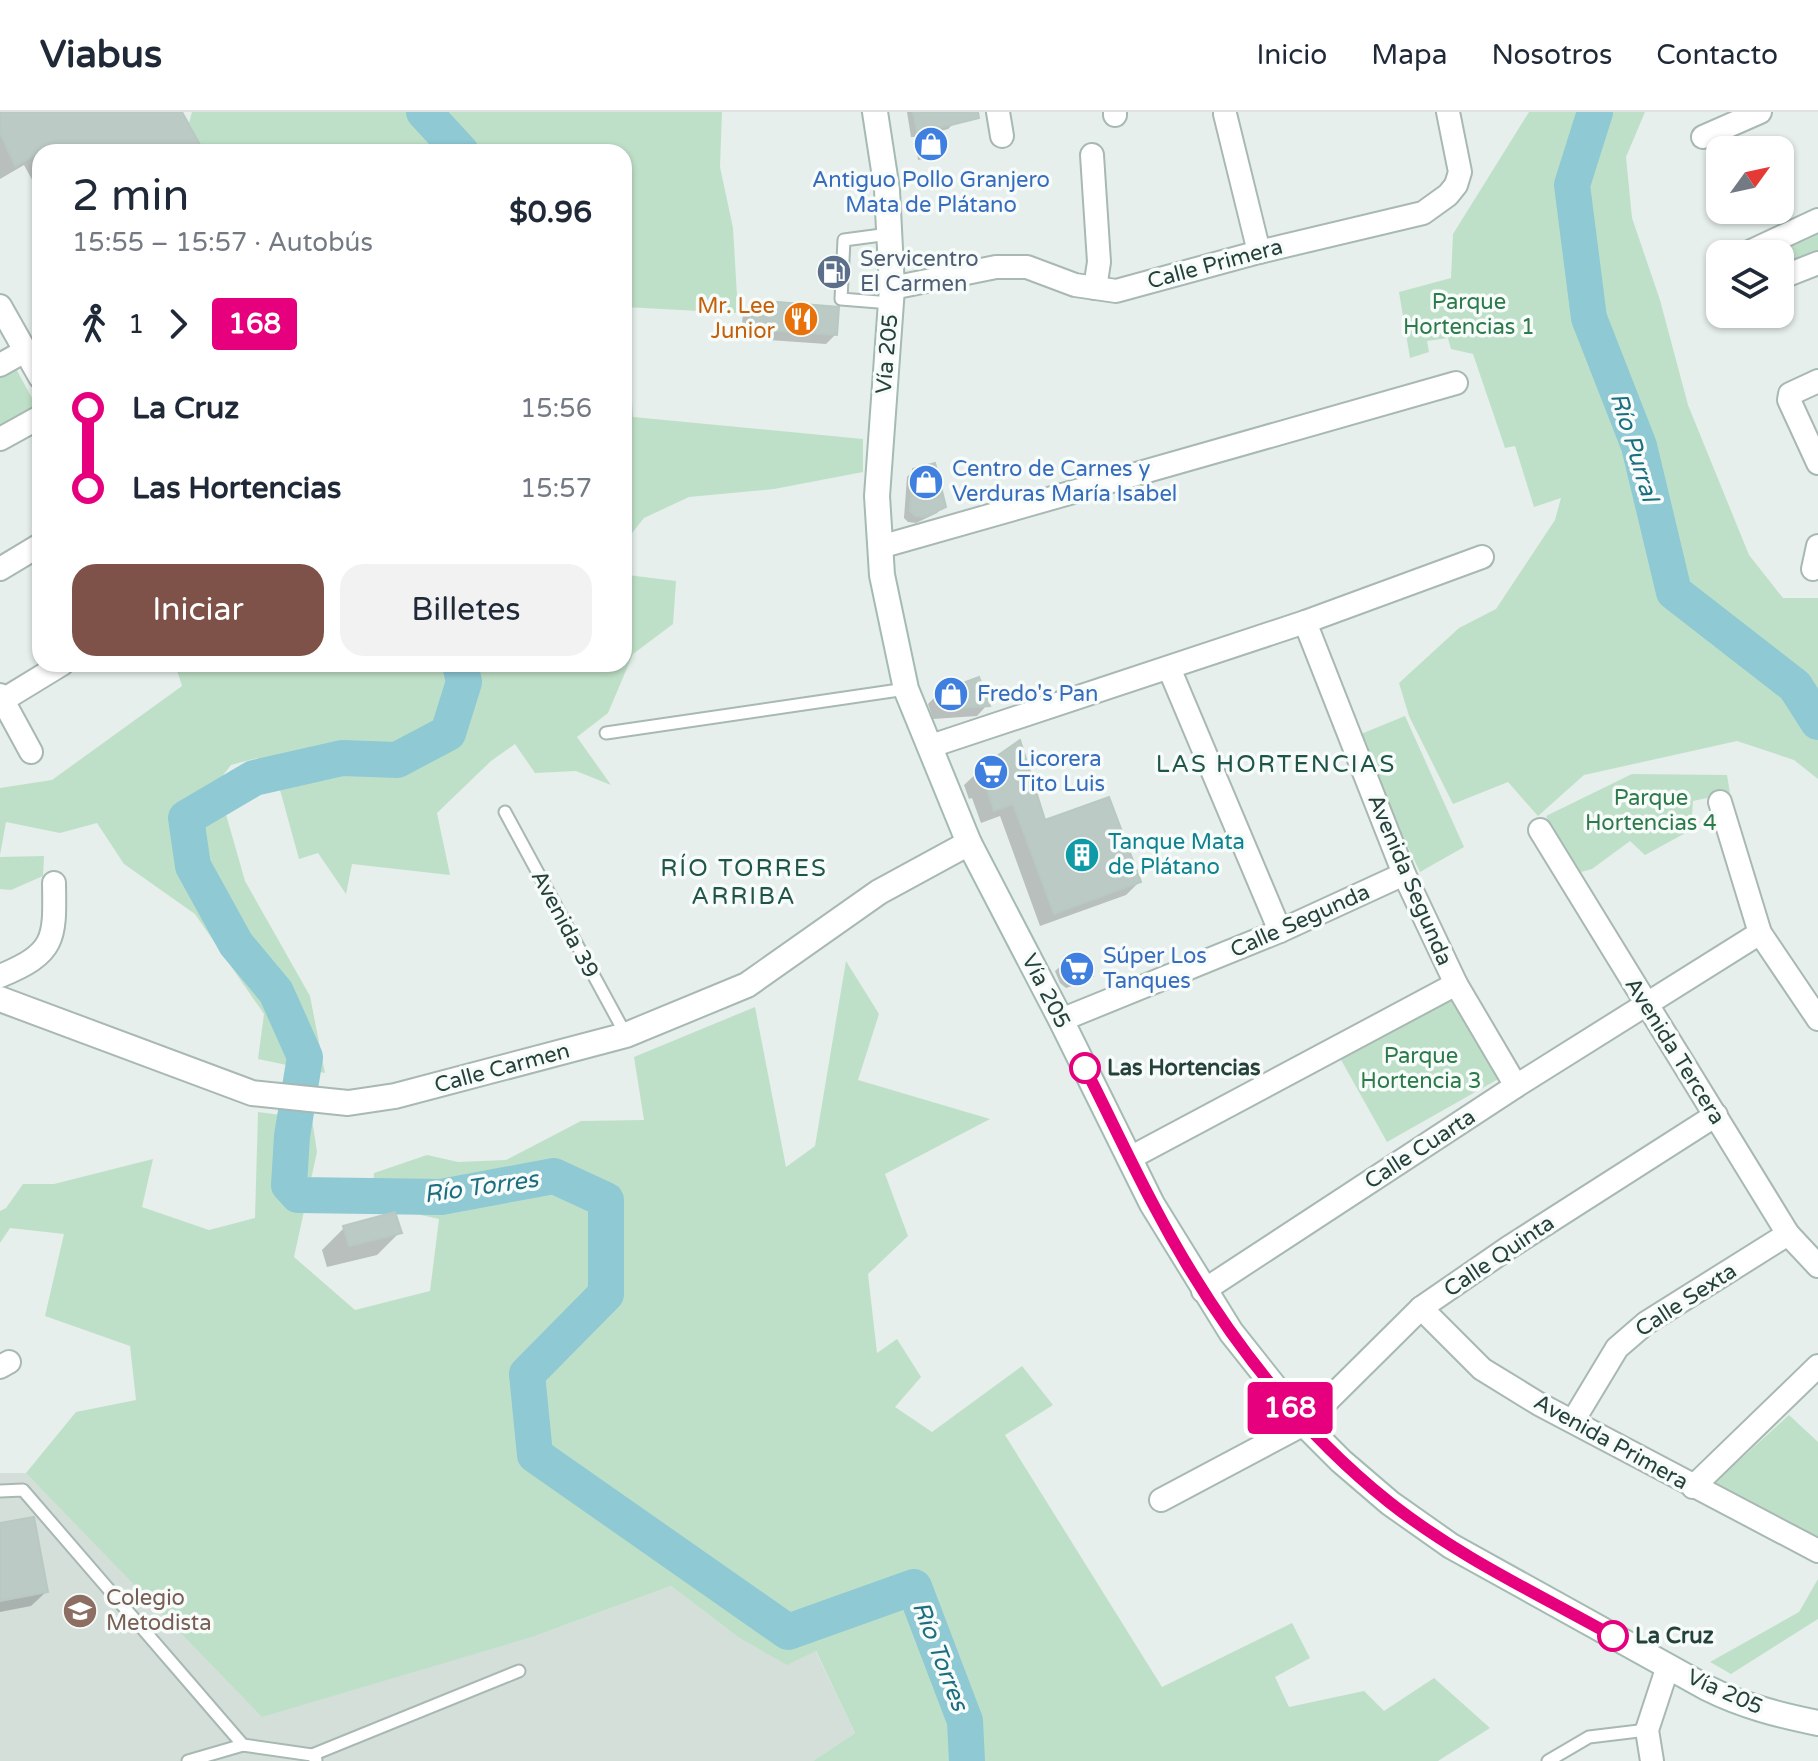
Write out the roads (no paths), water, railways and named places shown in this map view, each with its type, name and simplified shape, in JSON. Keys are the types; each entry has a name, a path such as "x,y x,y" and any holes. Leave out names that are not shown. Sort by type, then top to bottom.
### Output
{"main road":[{"name":"Vía 205","path":"875,112 887,190 892,296 877,496 884,589 906,689 969,843 1152,1204 1231,1332 1304,1424 1390,1503 1451,1546 1736,1703 1818,1723"},
{"name":"Calle Carmen","path":"0,999 252,1093 348,1103 395,1096 626,1035 747,985 879,892 969,843"}],"street":[{"path":"998,112 1002,136"},
{"name":"Calle Primera","path":"892,296 996,267 1027,267 1075,285 1116,291 1259,252 1423,213 1435,207 1456,185 1460,172 1448,112"},
{"path":"1703,137 1760,112"},
{"path":"1225,114 1259,252"},
{"path":"1092,155 1099,262 1095,288"},
{"path":"1775,240 1818,220"},
{"path":"1794,272 1818,263"},
{"path":"0,306 32,363"},
{"path":"0,365 25,351"},
{"path":"1818,381 1790,394 1789,400 1818,463"},
{"path":"880,547 1456,383"},
{"path":"0,439 32,421"},
{"path":"1813,569 1818,546"},
{"path":"0,569 32,550"},
{"path":"931,746 1305,622 1482,557"},
{"name":"Avenida Segunda","path":"1305,622 1404,874 1456,984 1516,1086"},
{"path":"1169,668 1280,931"},
{"path":"31,752 1,698 48,672"},
{"path":"1720,802 1760,933 1818,1019"},
{"name":"Avenida Tercera","path":"1540,830 1788,1234 1818,1266"},
{"name":"Calle Segunda","path":"1061,1020 1280,931 1404,874"},
{"path":"0,976 32,960 52,937 55,923 54,883"},
{"name":"Calle Cuarta","path":"1203,1291 1516,1086 1760,933"},
{"path":"1130,1158 1456,984"},
{"name":"Calle Quinta","path":"1161,1500 1304,1424 1421,1308 1508,1248 1716,1115"},
{"name":"Calle Sexta","path":"1573,1421 1617,1348 1646,1323 1788,1234"},
{"name":"Avenida Primera","path":"1421,1308 1482,1369 1693,1487 1818,1551"},
{"path":"1693,1487 1818,1366"},
{"path":"1652,1761 1647,1730 1668,1666"}],"lane":[{"path":"889,233 844,240 841,299 892,296"},
{"path":"606,733 906,689"},
{"name":"Avenida 39","path":"505,812 626,1035"},
{"path":"0,1491 23,1490 243,1745"},
{"path":"188,1761 243,1745 314,1758 519,1671"},
{"path":"1548,1761 1589,1737 1647,1730"}],"waterway":[{"name":"Río Torres","path":"424,112 454,144"},
{"name":"Río Purral","path":"1595,112 1572,185 1589,318 1639,446 1674,592 1795,686 1818,722"},
{"name":"Río Torres","path":"462,672 464,682 448,733 397,760 342,758 254,778 186,818 193,866 236,944 276,992 305,1057 292,1136 289,1185 298,1195 441,1197 554,1176 606,1200 606,1294 527,1374 535,1455 788,1632 914,1587 965,1721 967,1761"}],"place":[{"name":"Antiguo Pollo Granjero Mata de Plátano","path":"931,144"},
{"name":"Servicentro El Carmen","path":"834,272"},
{"name":"Mr. Lee Junior","path":"801,319"},
{"name":"Centro de Carnes y Verduras María Isabel","path":"926,482"},
{"name":"Fredo's Pan","path":"951,694"},
{"name":"Licorera Tito Luis","path":"991,772"},
{"name":"Tanque Mata de Plátano","path":"1082,855"},
{"name":"Súper Los Tanques","path":"1077,969"},
{"name":"Las Hortencias","path":"1085,1068"},
{"name":"Colegio Metodista","path":"80,1611"},
{"name":"La Cruz","path":"1613,1636"}],"district":[{"name":"LAS HORTENCIAS","path":"1276,764"},
{"name":"RÍO TORRES ARRIBA","path":"744,882"}],"park label":[{"name":"Parque Hortencias 1","path":"1469,314"},
{"name":"Parque Hortencias 4","path":"1651,810"},
{"name":"Parque Hortencia 3","path":"1421,1068"}]}
